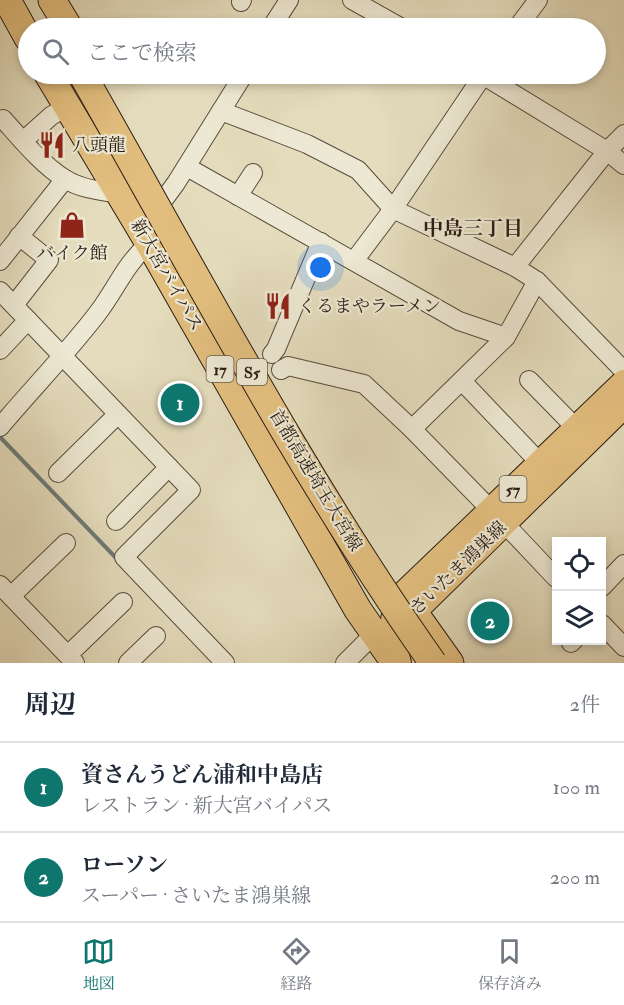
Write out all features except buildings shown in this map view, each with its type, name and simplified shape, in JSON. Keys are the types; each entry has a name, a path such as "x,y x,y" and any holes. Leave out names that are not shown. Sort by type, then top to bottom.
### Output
{"highway":[{"path":"7,0 18,20"},
{"path":"20,0 30,18"},
{"path":"41,0 51,18"},
{"path":"52,0 63,18"},
{"name":"新大宮バイパス","path":"54,84 120,194 352,598 396,615"},
{"name":"首都高速埼玉大宮線","path":"68,84 277,453 329,539 412,663"},
{"name":"首都高速埼玉大宮線","path":"88,84 339,523 433,663"},
{"name":"新大宮バイパス","path":"100,84 348,515 396,615 397,663"},
{"name":"17","path":"396,615 450,663"}],"main road":[{"name":"さいたま鴻巣線","path":"497,517 540,463 624,382"},
{"name":"さいたま鴻巣線","path":"396,615 497,517 624,406"}],"street":[{"path":"277,18 289,0"},
{"path":"352,0 384,18"},
{"path":"524,18 538,0"},
{"path":"165,198 187,167 238,84"},
{"path":"354,261 393,209 476,84"},
{"path":"499,84 607,151 624,165"},
{"path":"23,141 51,116 67,106"},
{"path":"221,111 307,144 358,170 393,209 514,267 537,281 624,371"},
{"path":"3,119 23,141 65,179 89,189 120,194"},
{"path":"514,267 607,151 624,134"},
{"path":"187,167 459,321 506,337"},
{"path":"238,196 253,173"},
{"path":"0,261 65,179"},
{"path":"14,305 49,260 19,236"},
{"path":"321,242 276,349 277,362 364,384 412,429 552,574"},
{"path":"0,427 98,313 124,270 148,243"},
{"path":"412,429 506,337 537,281"},
{"path":"0,291 191,490 124,557 225,663"},
{"path":"0,350 28,320"},
{"path":"529,380 576,428"},
{"path":"462,381 540,463"},
{"path":"58,473 118,414"},
{"path":"116,521 169,467"},
{"path":"66,543 5,591 71,659 123,602"},
{"path":"606,583 624,564"},
{"path":"345,663 396,615"},
{"path":"606,628 624,646"},
{"path":"128,663 156,636"}],"waterway":[{"path":"0,437 118,560"}],"place":[{"name":"八頭龍","path":"52,145"},
{"name":"バイク館","path":"72,225"},
{"name":"くるまやラーメン","path":"278,306"},
{"name":"資さんうどん浦和中島店","path":"180,403"},
{"name":"ローソン","path":"490,621"}],"district":[{"name":"中島三丁目","path":"473,228"}]}
